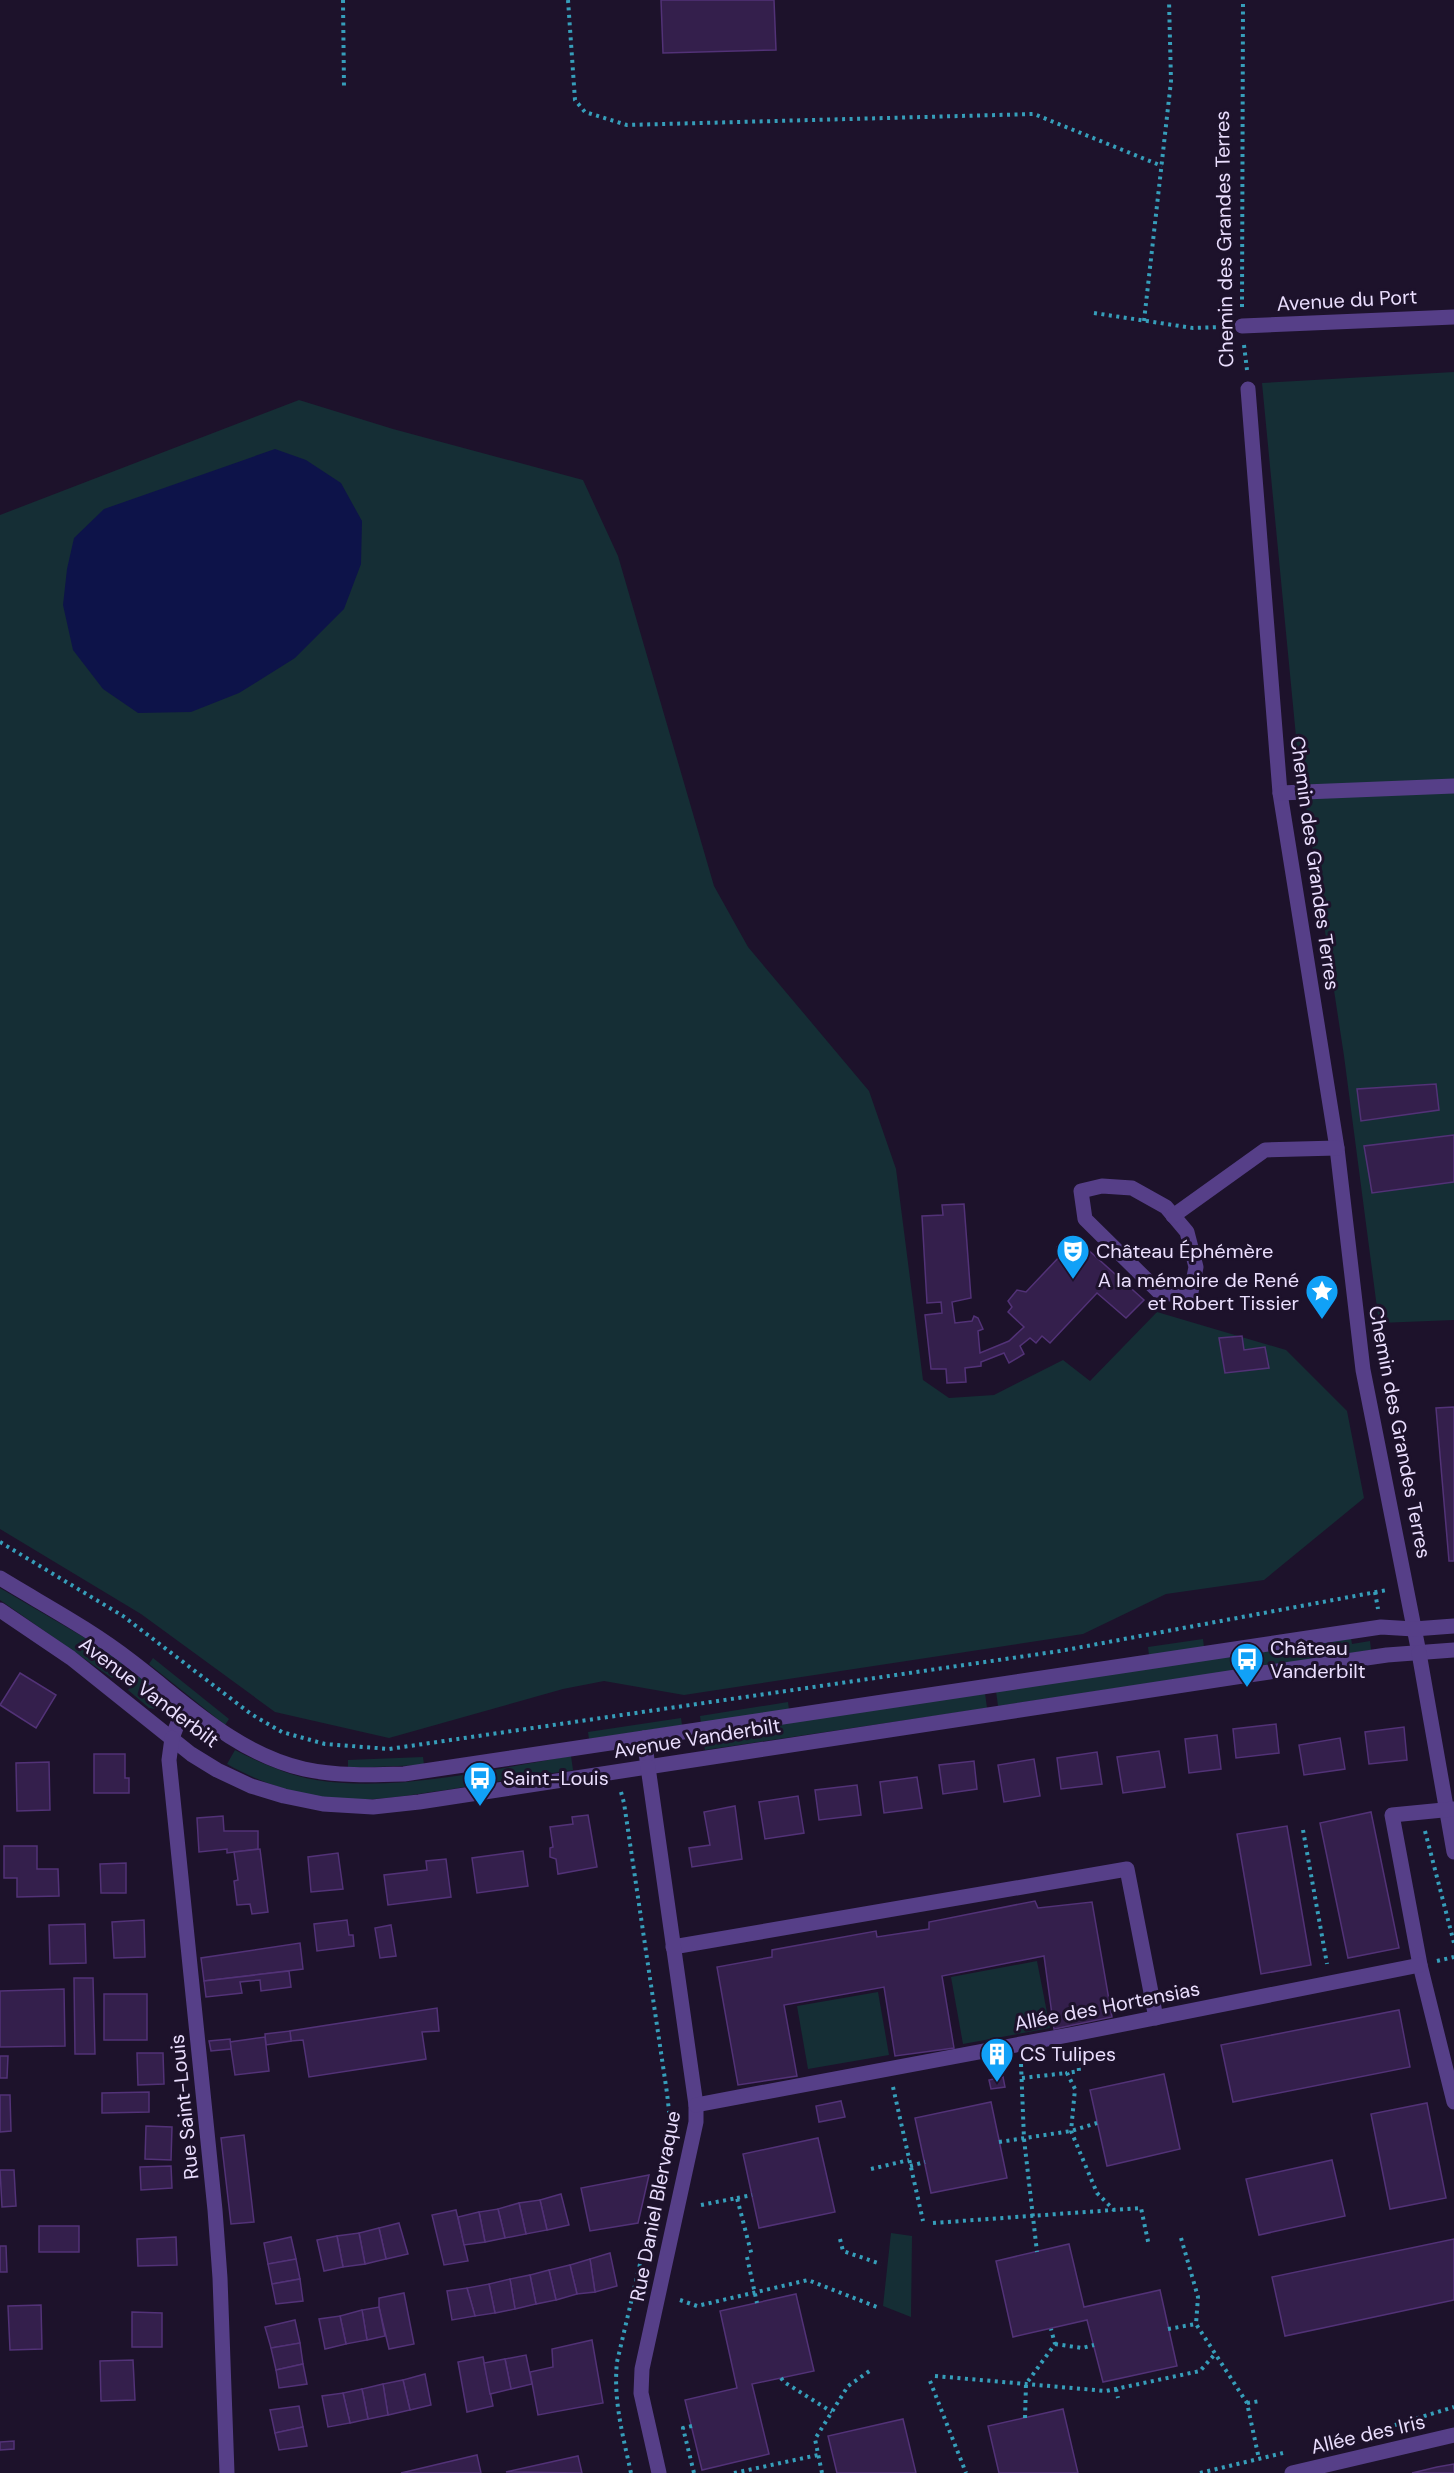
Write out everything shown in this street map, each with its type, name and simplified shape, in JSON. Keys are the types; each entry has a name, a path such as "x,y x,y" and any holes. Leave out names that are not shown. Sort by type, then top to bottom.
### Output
{"street":[{"name":"Avenue du Port","path":"1242,326 1454,317"},
{"name":"Chemin des Grandes Terres","path":"1248,389 1280,794 1337,1148 1363,1370 1450,1809 1454,1852"},
{"path":"1280,794 1454,786"},
{"path":"1173,1215 1265,1150 1337,1148"},
{"path":"1102,1186 1132,1188 1166,1207 1173,1215 1187,1232 1196,1268 1190,1297 1159,1292 1085,1219 1081,1191 1102,1186"},
{"name":"Avenue Vanderbilt","path":"0,1578 103,1640 185,1705 235,1740 259,1753 305,1769 366,1775 404,1773 1381,1627 1414,1629 1454,1626"},
{"name":"Avenue Vanderbilt","path":"0,1610 71,1658 191,1754 217,1770 284,1796 350,1807 419,1802 1214,1680 1387,1655 1454,1650"},
{"name":"Rue Saint-Louis","path":"185,1705 172,1738 169,1760 218,2244 227,2473"},
{"name":"Rue Daniel Blervaque","path":"644,1738 696,2105 694,2133 642,2369 641,2393 659,2473"},
{"path":"1450,1809 1392,1815 1420,1965 1454,2102"},
{"path":"673,1947 1127,1869 1156,2018"},
{"name":"Allée des Hortensias","path":"696,2105 1074,2034 1420,1965"},
{"name":"Allée des Iris","path":"1292,2473 1454,2435"}],"path":[{"path":"343,0 344,88"},
{"path":"568,0 575,100 585,112 627,125 1034,114 1162,166"},
{"path":"1144,321 1171,81 1169,0"},
{"name":"Chemin des Grandes Terres","path":"1243,0 1242,326 1248,389"},
{"path":"1094,314 1193,328 1242,326"},
{"path":"0,1542 123,1616 251,1714 282,1732 325,1744 389,1749 1060,1651 1395,1588"},
{"path":"616,1787 624,1803 670,2120 668,2145 617,2362 615,2389 631,2473"},
{"path":"1424,1827 1454,1943"},
{"path":"1303,1830 1330,1983"},
{"path":"1022,2078 1079,2071 1074,2034"},
{"path":"1017,2045 1022,2078 1024,2139 1037,2252"},
{"path":"889,2069 923,2221"},
{"path":"1067,2073 1075,2089 1071,2131 1097,2193 1115,2210"},
{"path":"999,2142 1071,2131 1097,2123"},
{"path":"870,2169 909,2160"},
{"path":"910,2166 924,2162"},
{"path":"701,2205 752,2195"},
{"path":"737,2198 750,2256 756,2303"},
{"path":"933,2223 1142,2208 1149,2246"},
{"path":"1181,2238 1198,2296 1196,2324 1247,2403 1259,2459"},
{"path":"840,2239 843,2251 880,2265"},
{"path":"680,2300 697,2306 808,2280 877,2307"},
{"path":"1168,2329 1196,2324"},
{"path":"1051,2329 1055,2344"},
{"path":"1055,2344 1082,2348 1094,2345"},
{"path":"1025,2418 1026,2384 1055,2344"},
{"path":"935,2376 1106,2391 1200,2371 1215,2354"},
{"path":"822,2473 815,2439 848,2386 871,2370"},
{"path":"781,2378 832,2412"},
{"path":"930,2381 966,2473"},
{"path":"1116,2389 1118,2398"},
{"path":"1247,2403 1260,2401"},
{"path":"672,2431 692,2426"},
{"path":"683,2428 694,2473"},
{"path":"734,2473 818,2455"}],"shaded area":[{"path":"1454,372 1454,1320 1379,1323 1344,1056 1297,747 1262,383"},
{"path":"299,400 393,429 583,480 618,556 714,886 748,947 869,1091 896,1169 923,1380 949,1398 994,1395 1063,1360 1090,1381 1157,1312 1286,1350 1347,1411 1364,1498 1264,1580 1166,1594 1083,1634 684,1695 604,1681 563,1689 389,1738 275,1712 141,1614 0,1529 0,515"},
{"path":"275,449 306,460 341,483 362,521 361,564 344,609 295,658 239,693 191,712 138,713 103,689 73,650 63,605 67,569 74,538 104,509"},
{"path":"0,1588 92,1642 123,1664 112,1678 0,1600"},
{"path":"1351,1638 1352,1644 1370,1641 1371,1650 998,1706 996,1691"},
{"path":"1203,1639 1204,1647 1149,1655 1148,1647"},
{"path":"153,1658 229,1719 225,1725 149,1664"},
{"path":"139,1676 158,1695 159,1704 156,1709 149,1708 128,1690"},
{"path":"985,1693 987,1708 705,1750 702,1736"},
{"path":"788,1702 789,1710 701,1723 700,1716"},
{"path":"681,1718 682,1725 589,1739 588,1732"},
{"path":"235,1750 284,1772 316,1780 346,1783 411,1782 571,1756 573,1770 405,1796 363,1800 336,1799 308,1795 280,1787 240,1771 227,1764"},
{"path":"423,1757 424,1765 348,1768 348,1760"},
{"path":"1037,1961 1050,2028 963,2044 951,1977"},
{"path":"878,1992 889,2055 808,2069 797,2006"},
{"path":"891,2233 912,2236 911,2317 883,2306"}],"building":[{"path":"661,0 774,0 776,50 663,53"},
{"path":"1436,1084 1439,1110 1361,1121 1357,1089"},
{"path":"1454,1135 1454,1182 1372,1193 1364,1146"},
{"path":"964,1204 971,1298 952,1302 955,1323 972,1321 974,1316 978,1318 983,1329 978,1331 980,1353 1009,1341 1024,1327 1008,1312 1012,1307 1008,1301 1017,1290 1026,1292 1061,1255 1057,1247 1065,1237 1074,1241 1076,1239 1144,1300 1126,1318 1097,1293 1050,1343 1042,1336 1036,1343 1030,1338 1020,1346 1024,1354 1009,1363 1004,1353 981,1362 981,1366 965,1368 966,1382 947,1383 946,1369 931,1369 925,1315 942,1313 941,1302 927,1303 922,1216 943,1215 942,1205"},
{"path":"1242,1336 1244,1350 1265,1347 1269,1368 1225,1373 1219,1338"},
{"path":"1454,1407 1454,1561 1449,1561 1436,1408"},
{"path":"20,1673 56,1695 36,1728 0,1705"},
{"path":"1276,1724 1279,1753 1236,1758 1233,1729"},
{"path":"1404,1727 1407,1760 1369,1764 1365,1732"},
{"path":"1217,1735 1221,1769 1189,1773 1185,1739"},
{"path":"1340,1738 1345,1769 1304,1775 1299,1745"},
{"path":"1159,1751 1165,1787 1123,1793 1117,1757"},
{"path":"1097,1752 1102,1784 1061,1789 1057,1758"},
{"path":"94,1754 125,1754 125,1778 129,1778 129,1793 94,1793"},
{"path":"1034,1759 1040,1796 1004,1802 998,1765"},
{"path":"974,1761 977,1789 943,1794 939,1765"},
{"path":"49,1762 50,1810 17,1811 16,1763"},
{"path":"917,1777 922,1808 884,1813 880,1782"},
{"path":"857,1785 861,1815 819,1820 815,1790"},
{"path":"798,1796 804,1833 765,1839 759,1802"},
{"path":"735,1806 742,1859 692,1867 689,1848 710,1845 704,1812"},
{"path":"1371,1812 1399,1948 1348,1958 1320,1823"},
{"path":"588,1815 597,1867 558,1874 556,1859 550,1857 550,1848 553,1847 550,1827 573,1824 572,1817"},
{"path":"223,1816 224,1831 258,1831 258,1849 227,1853 227,1849 199,1852 197,1818"},
{"path":"1287,1826 1311,1965 1261,1974 1237,1834"},
{"path":"4,1846 37,1846 37,1869 58,1869 59,1896 17,1897 17,1878 4,1878"},
{"path":"260,1849 268,1912 252,1914 250,1904 237,1905 234,1881 238,1880 234,1852"},
{"path":"523,1851 528,1886 477,1893 472,1858"},
{"path":"338,1853 343,1889 311,1892 308,1857"},
{"path":"446,1859 451,1897 388,1905 384,1875 427,1870 426,1861"},
{"path":"126,1863 126,1893 101,1893 100,1864"},
{"path":"1035,1901 1038,1908 1092,1902 1112,2017 1054,2029 1044,1956 942,1976 954,2048 895,2056 884,1987 784,2005 797,2076 738,2085 717,1967 772,1957 772,1950 876,1931 877,1937 929,1929 929,1922"},
{"path":"144,1920 145,1957 114,1958 112,1922"},
{"path":"347,1920 349,1935 353,1935 354,1946 317,1951 314,1924"},
{"path":"85,1924 86,1963 50,1964 49,1925"},
{"path":"391,1925 396,1956 380,1958 375,1928"},
{"path":"300,1943 303,1969 204,1981 201,1958"},
{"path":"289,1971 291,1987 261,1991 260,1980 240,1982 242,1993 206,1997 204,1981"},
{"path":"74,1978 93,1978 95,2054 75,2054"},
{"path":"64,1989 65,2046 0,2047 0,1991"},
{"path":"104,1994 147,1994 147,2040 104,2040"},
{"path":"437,2008 439,2031 422,2032 426,2059 309,2077 303,2040 291,2041 290,2031"},
{"path":"1399,2010 1410,2067 1233,2102 1221,2045"},
{"path":"290,2031 291,2041 266,2045 265,2034"},
{"path":"265,2037 269,2071 235,2075 230,2042"},
{"path":"230,2039 231,2049 211,2051 209,2041"},
{"path":"137,2053 163,2053 164,2084 138,2085"},
{"path":"0,2056 8,2056 7,2078 0,2078"},
{"path":"1164,2074 1180,2149 1107,2166 1090,2090"},
{"name":"CS Tulipes","path":"1003,2077 1005,2087 991,2089 989,2080"},
{"path":"149,2092 149,2112 102,2113 102,2093"},
{"path":"0,2095 10,2095 11,2131 0,2132"},
{"path":"841,2101 845,2117 819,2122 816,2106"},
{"path":"991,2102 1007,2178 931,2193 915,2118"},
{"path":"1427,2103 1446,2198 1390,2209 1371,2114"},
{"path":"146,2126 172,2127 171,2160 145,2159"},
{"path":"244,2135 254,2222 231,2224 221,2138"},
{"path":"818,2138 835,2212 759,2228 743,2154"},
{"path":"1332,2160 1345,2216 1259,2235 1246,2179"},
{"path":"171,2166 172,2188 141,2190 140,2167"},
{"path":"0,2170 14,2170 16,2206 2,2207"},
{"path":"649,2175 638,2223 590,2231 581,2188"},
{"path":"561,2194 569,2225 547,2230 540,2200"},
{"path":"540,2200 547,2230 526,2234 519,2203"},
{"path":"519,2203 526,2234 505,2238 498,2209"},
{"path":"498,2209 505,2238 485,2242 479,2212"},
{"path":"456,2210 468,2261 444,2265 432,2215"},
{"path":"479,2212 485,2242 464,2245 458,2217"},
{"path":"399,2223 408,2254 386,2259 379,2228"},
{"path":"39,2226 79,2226 79,2252 39,2252"},
{"path":"379,2228 386,2259 365,2264 359,2233"},
{"path":"359,2233 365,2264 343,2267 337,2236"},
{"path":"337,2236 343,2267 324,2271 317,2240"},
{"path":"176,2237 177,2265 138,2266 137,2239"},
{"path":"291,2237 296,2259 268,2264 264,2243"},
{"path":"1454,2239 1454,2300 1285,2336 1272,2277"},
{"path":"1069,2244 1084,2307 1160,2290 1177,2366 1103,2382 1087,2320 1013,2337 996,2261"},
{"path":"0,2246 6,2246 7,2272 0,2272"},
{"path":"610,2253 617,2286 595,2292 590,2259"},
{"path":"296,2259 300,2279 272,2284 268,2264"},
{"path":"590,2259 595,2292 577,2294 570,2265"},
{"path":"570,2265 577,2294 556,2300 549,2270"},
{"path":"549,2270 556,2300 536,2304 530,2275"},
{"path":"530,2275 536,2304 515,2309 510,2279"},
{"path":"300,2279 303,2301 276,2304 272,2284"},
{"path":"510,2279 515,2309 495,2313 489,2284"},
{"path":"489,2284 495,2313 475,2316 467,2288"},
{"path":"467,2288 475,2316 452,2320 447,2291"},
{"path":"404,2293 414,2344 389,2349 379,2298"},
{"path":"796,2294 814,2371 752,2384 769,2454 702,2470 685,2400 737,2388 720,2311"},
{"path":"41,2305 42,2349 10,2350 8,2306"},
{"path":"379,2307 385,2336 367,2340 362,2310"},
{"path":"362,2310 367,2340 346,2344 340,2316"},
{"path":"132,2312 162,2313 162,2347 132,2347"},
{"path":"340,2316 346,2344 325,2349 319,2319"},
{"path":"295,2320 300,2343 271,2348 265,2327"},
{"path":"592,2340 603,2403 538,2415 530,2372 553,2367 552,2349"},
{"path":"300,2343 303,2364 276,2370 271,2348"},
{"path":"526,2355 532,2384 511,2389 505,2359"},
{"path":"483,2357 493,2406 467,2412 458,2362"},
{"path":"505,2359 511,2389 490,2394 484,2363"},
{"path":"133,2360 135,2400 101,2401 100,2361"},
{"path":"303,2364 307,2384 279,2388 276,2370"},
{"path":"425,2374 431,2405 410,2410 403,2380"},
{"path":"403,2380 410,2410 388,2415 383,2384"},
{"path":"383,2384 388,2415 368,2419 362,2389"},
{"path":"362,2389 368,2419 350,2423 343,2393"},
{"path":"343,2393 350,2423 328,2427 322,2396"},
{"path":"299,2406 303,2427 275,2433 270,2410"},
{"path":"1063,2409 1078,2473 999,2473 988,2426"},
{"path":"903,2419 916,2473 837,2473 828,2436"},
{"path":"303,2427 307,2446 279,2450 275,2433"},
{"path":"14,2441 14,2449 0,2450 0,2442"},
{"path":"477,2455 481,2473 401,2473"},
{"path":"578,2456 582,2473 506,2472"},
{"path":"1454,2464 1454,2473 1412,2473 1437,2467"}],"place":[{"name":"Château Éphémère","path":"1073,1280"},
{"name":"A la mémoire de René et Robert Tissier","path":"1322,1320"},
{"name":"Château Vanderbilt","path":"1247,1688"},
{"name":"Saint-Louis","path":"480,1807"},
{"name":"CS Tulipes","path":"997,2083"}]}
